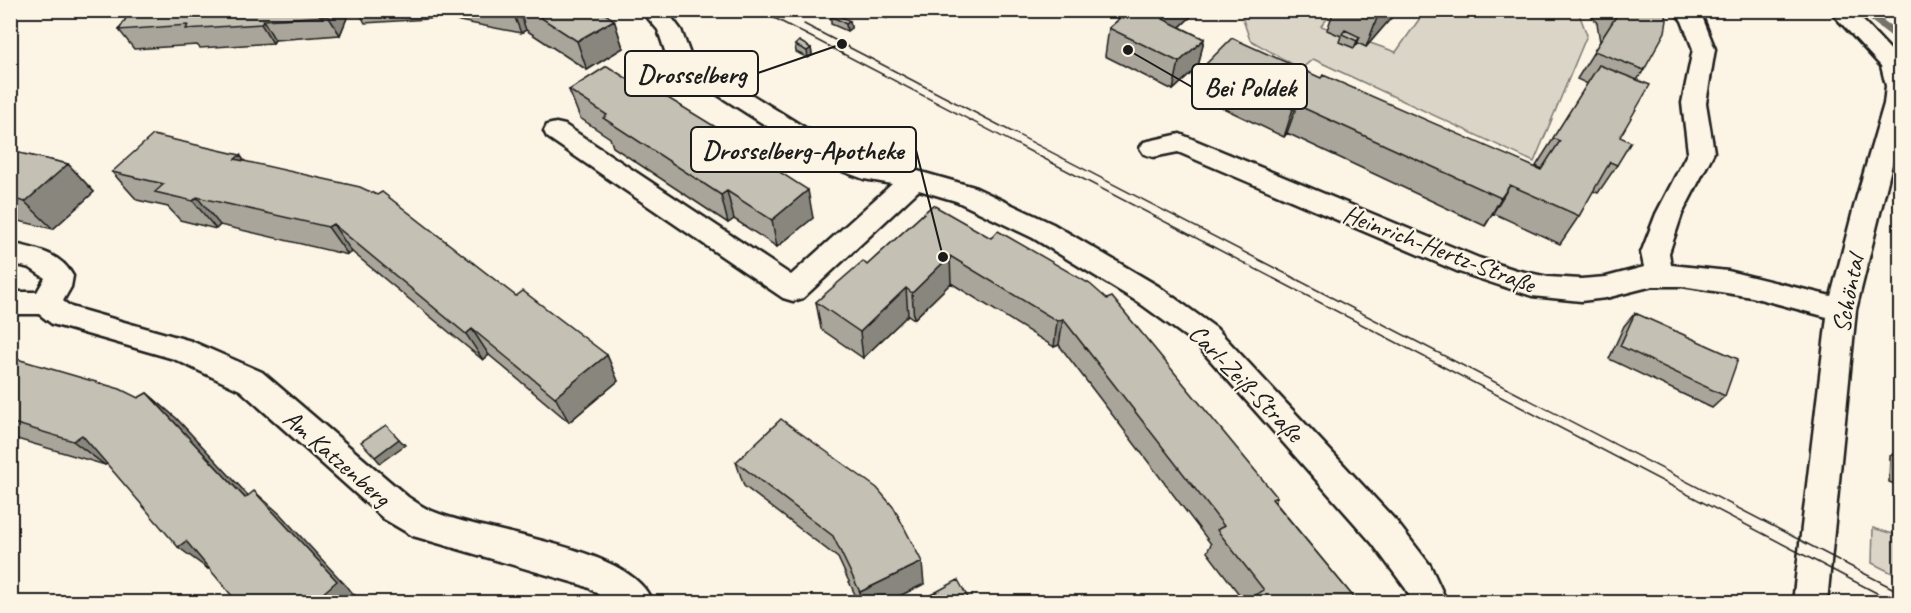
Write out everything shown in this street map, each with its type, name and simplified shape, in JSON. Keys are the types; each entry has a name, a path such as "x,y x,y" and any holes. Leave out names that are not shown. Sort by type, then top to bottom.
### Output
{"street":[{"name":"Carl-Zeiß-Straße","path":"652,10 671,29 676,53 682,62 840,161 886,176 914,178 965,194 1043,231 1148,294 1206,336 1384,532 1418,577 1430,603"},
{"path":"1660,275 1655,253 1669,214 1701,152 1694,102 1704,49 1692,19 1684,10"},
{"name":"Schöntal","path":"1810,603 1842,310 1868,203 1896,104 1898,86 1892,65 1886,57 1840,10"},
{"path":"552,158 565,137 793,290 914,178"},
{"name":"Heinrich-Hertz-Straße","path":"1154,148 1180,143 1469,265 1497,276 1548,290 1598,289 1660,275 1702,279 1794,297 1842,310"},
{"path":"10,253 44,262 54,267 59,276 57,287 45,303 10,303"},
{"name":"Am Katzenberg","path":"45,303 62,316 181,349 250,381 396,508 425,525 582,568 603,577 635,603"}],"shaded area":[{"path":"1240,11 1334,11 1321,26 1396,52 1425,11 1578,11 1587,35 1534,162 1313,59 1301,69 1250,40"},
{"path":"1873,528 1900,536 1900,577 1872,563"}],"building":[{"path":"131,10 331,10 328,16 263,20 261,24 186,29 188,25 119,30"},
{"path":"529,10 599,10 614,20 577,41"},
{"path":"1130,10 1173,10 1163,19 1204,39 1179,62 1109,28"},
{"path":"1358,10 1384,10 1377,18"},
{"path":"1616,10 1665,10 1667,20 1665,32 1644,70 1594,51 1617,15"},
{"path":"834,13 850,21 846,24 831,16"},
{"path":"1345,30 1360,37 1357,41 1342,34"},
{"path":"1232,38 1321,78 1323,75 1541,170 1560,141 1553,138 1599,65 1650,85 1620,137 1631,142 1617,165 1610,162 1579,216 1510,185 1501,198 1297,105 1293,109 1203,67"},
{"path":"799,41 811,48 807,51 795,45"},
{"path":"607,66 645,90 650,87 768,159 764,162 808,190 772,220 727,191 721,195 603,118 607,115 569,90"},
{"path":"153,135 240,155 235,159 360,187 377,195 382,192 516,296 523,291 607,355 555,397 472,329 466,334 333,224 328,227 197,197 193,201 155,192 164,184 112,172"},
{"path":"10,151 68,164 25,202 10,198"},
{"path":"933,205 991,238 998,231 1090,284 1107,299 1112,297 1277,497 1272,499 1356,600 1353,603 1233,603 1244,596 1247,600 1264,590 1217,530 1224,526 1063,319 1057,321 950,256 912,293 906,288 860,332 816,302 863,261 867,265"},
{"path":"1635,313 1738,359 1725,396 1620,346"},
{"path":"10,357 120,389 138,398 147,393 245,498 254,491 337,581 312,603 238,603 186,541 178,547 82,435 73,441 10,422"},
{"path":"781,419 877,488 894,508 922,562 860,592 833,536 736,462"},
{"path":"386,425 399,439 375,457 361,442"},
{"path":"958,580 971,603 916,603"}],"waterway":[{"path":"1863,10 1900,38"}],"tram line":[{"path":"759,10 1894,602"},
{"path":"804,24 1900,592"}],"place":[{"name":"Drosselberg","path":"842,44"},
{"name":"Bei Poldek","path":"1128,50"},
{"name":"Drosselberg-Apotheke","path":"943,257"}]}
